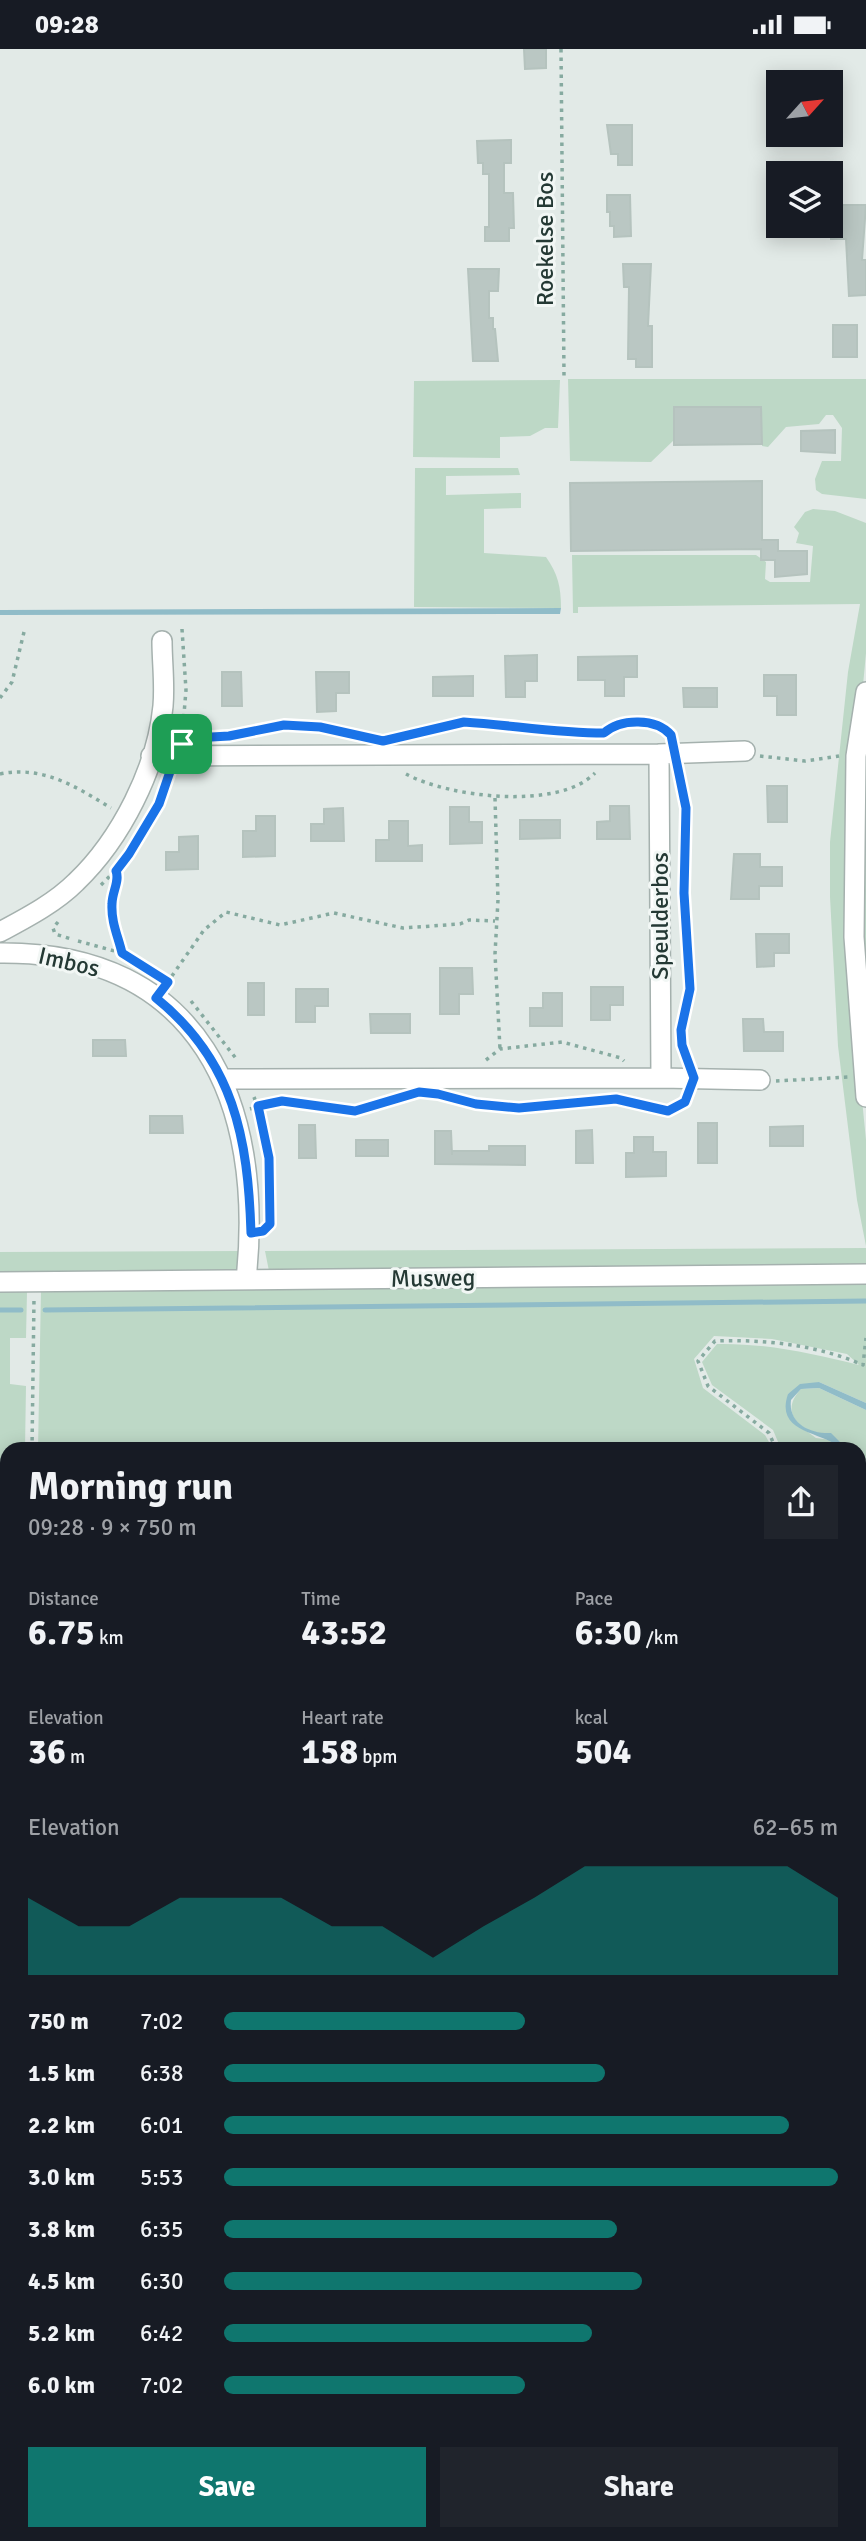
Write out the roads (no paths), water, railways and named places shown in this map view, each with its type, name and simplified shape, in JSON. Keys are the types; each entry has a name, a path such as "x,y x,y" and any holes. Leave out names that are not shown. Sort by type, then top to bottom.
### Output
{"street":[{"path":"0,932 41,909 76,883 99,857 125,816 151,755 163,706 162,641"},
{"path":"865,1087 854,937 861,859 856,756 866,692"},
{"path":"151,755 668,754 745,751"},
{"name":"Speulderbos","path":"661,1078 668,754"},
{"name":"Imbos","path":"0,953 50,954 162,990 224,1079 236,1116 248,1168 251,1233 246,1280"},
{"path":"224,1079 760,1080"},
{"name":"Musweg","path":"0,1282 866,1274"}],"water":[{"path":"561,608 560,614 0,615 0,610"},
{"path":"819,1382 866,1403 866,1410 819,1388 801,1389 791,1400 793,1415 802,1426 831,1433 840,1442 832,1442 794,1425 788,1417 788,1394 800,1384"}],"waterway":[{"path":"45,1310 866,1301"},
{"path":"0,1310 21,1310"}]}
